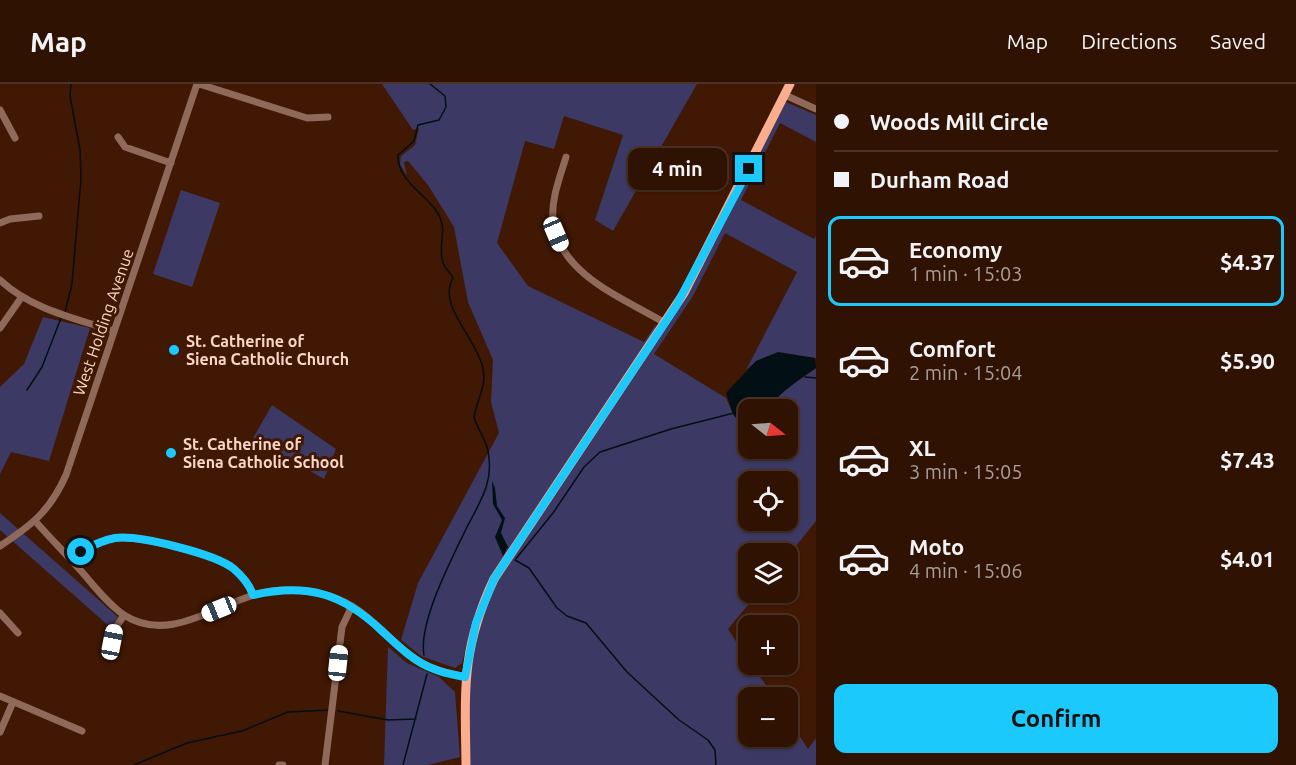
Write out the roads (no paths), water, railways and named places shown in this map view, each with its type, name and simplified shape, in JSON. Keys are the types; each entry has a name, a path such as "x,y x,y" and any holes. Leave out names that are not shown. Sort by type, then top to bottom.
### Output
{"main road":[{"path":"466,765 465,677 476,623 494,579 697,272 790,84"}],"street":[{"path":"198,84 307,118 328,117"},
{"name":"West Holding Avenue","path":"0,546 36,522 56,497 66,475 198,84"},
{"path":"785,95 816,110"},
{"path":"0,110 15,138"},
{"path":"118,138 125,147 171,163"},
{"path":"566,157 553,205 553,220 563,250 580,270 665,323"},
{"path":"0,223 10,219 39,216"},
{"path":"0,280 21,298 56,313 114,331"},
{"path":"0,327 21,298"},
{"path":"36,522 124,615 139,622 161,624 185,622 253,595 298,590 333,597 352,606 415,659 433,669 465,677"},
{"path":"71,560 101,541 115,538 144,539 218,560 233,568 253,595"},
{"path":"325,765 342,627 352,606"},
{"path":"0,614 18,633"},
{"path":"112,642 115,629 124,615"},
{"path":"0,696 82,731"},
{"path":"0,732 13,702"}],"waterway":[{"path":"65,312 72,284 81,179 80,150 70,96 71,84"},
{"path":"424,655 426,625 431,608 446,571 482,499 489,472 487,447 474,417 483,387 483,368 450,300 449,289 453,278 444,265 442,256 442,225 437,212 407,179 399,164 398,155 414,141 418,125 439,120 446,107 445,96 430,84"},
{"path":"27,390 42,367 61,318"},
{"path":"805,377 816,378"},
{"path":"716,765 715,750 708,740 679,720 627,672 586,623 567,616 557,608 529,568 515,560 553,513 584,467 600,452 671,429 734,413"},
{"path":"403,765 427,674"},
{"path":"134,765 187,743 242,731 288,712 330,710"},
{"path":"338,711 388,720 416,719"}],"place":[{"name":"St. Catherine of Siena Catholic Church","path":"174,350"},
{"name":"St. Catherine of Siena Catholic School","path":"171,453"}]}
